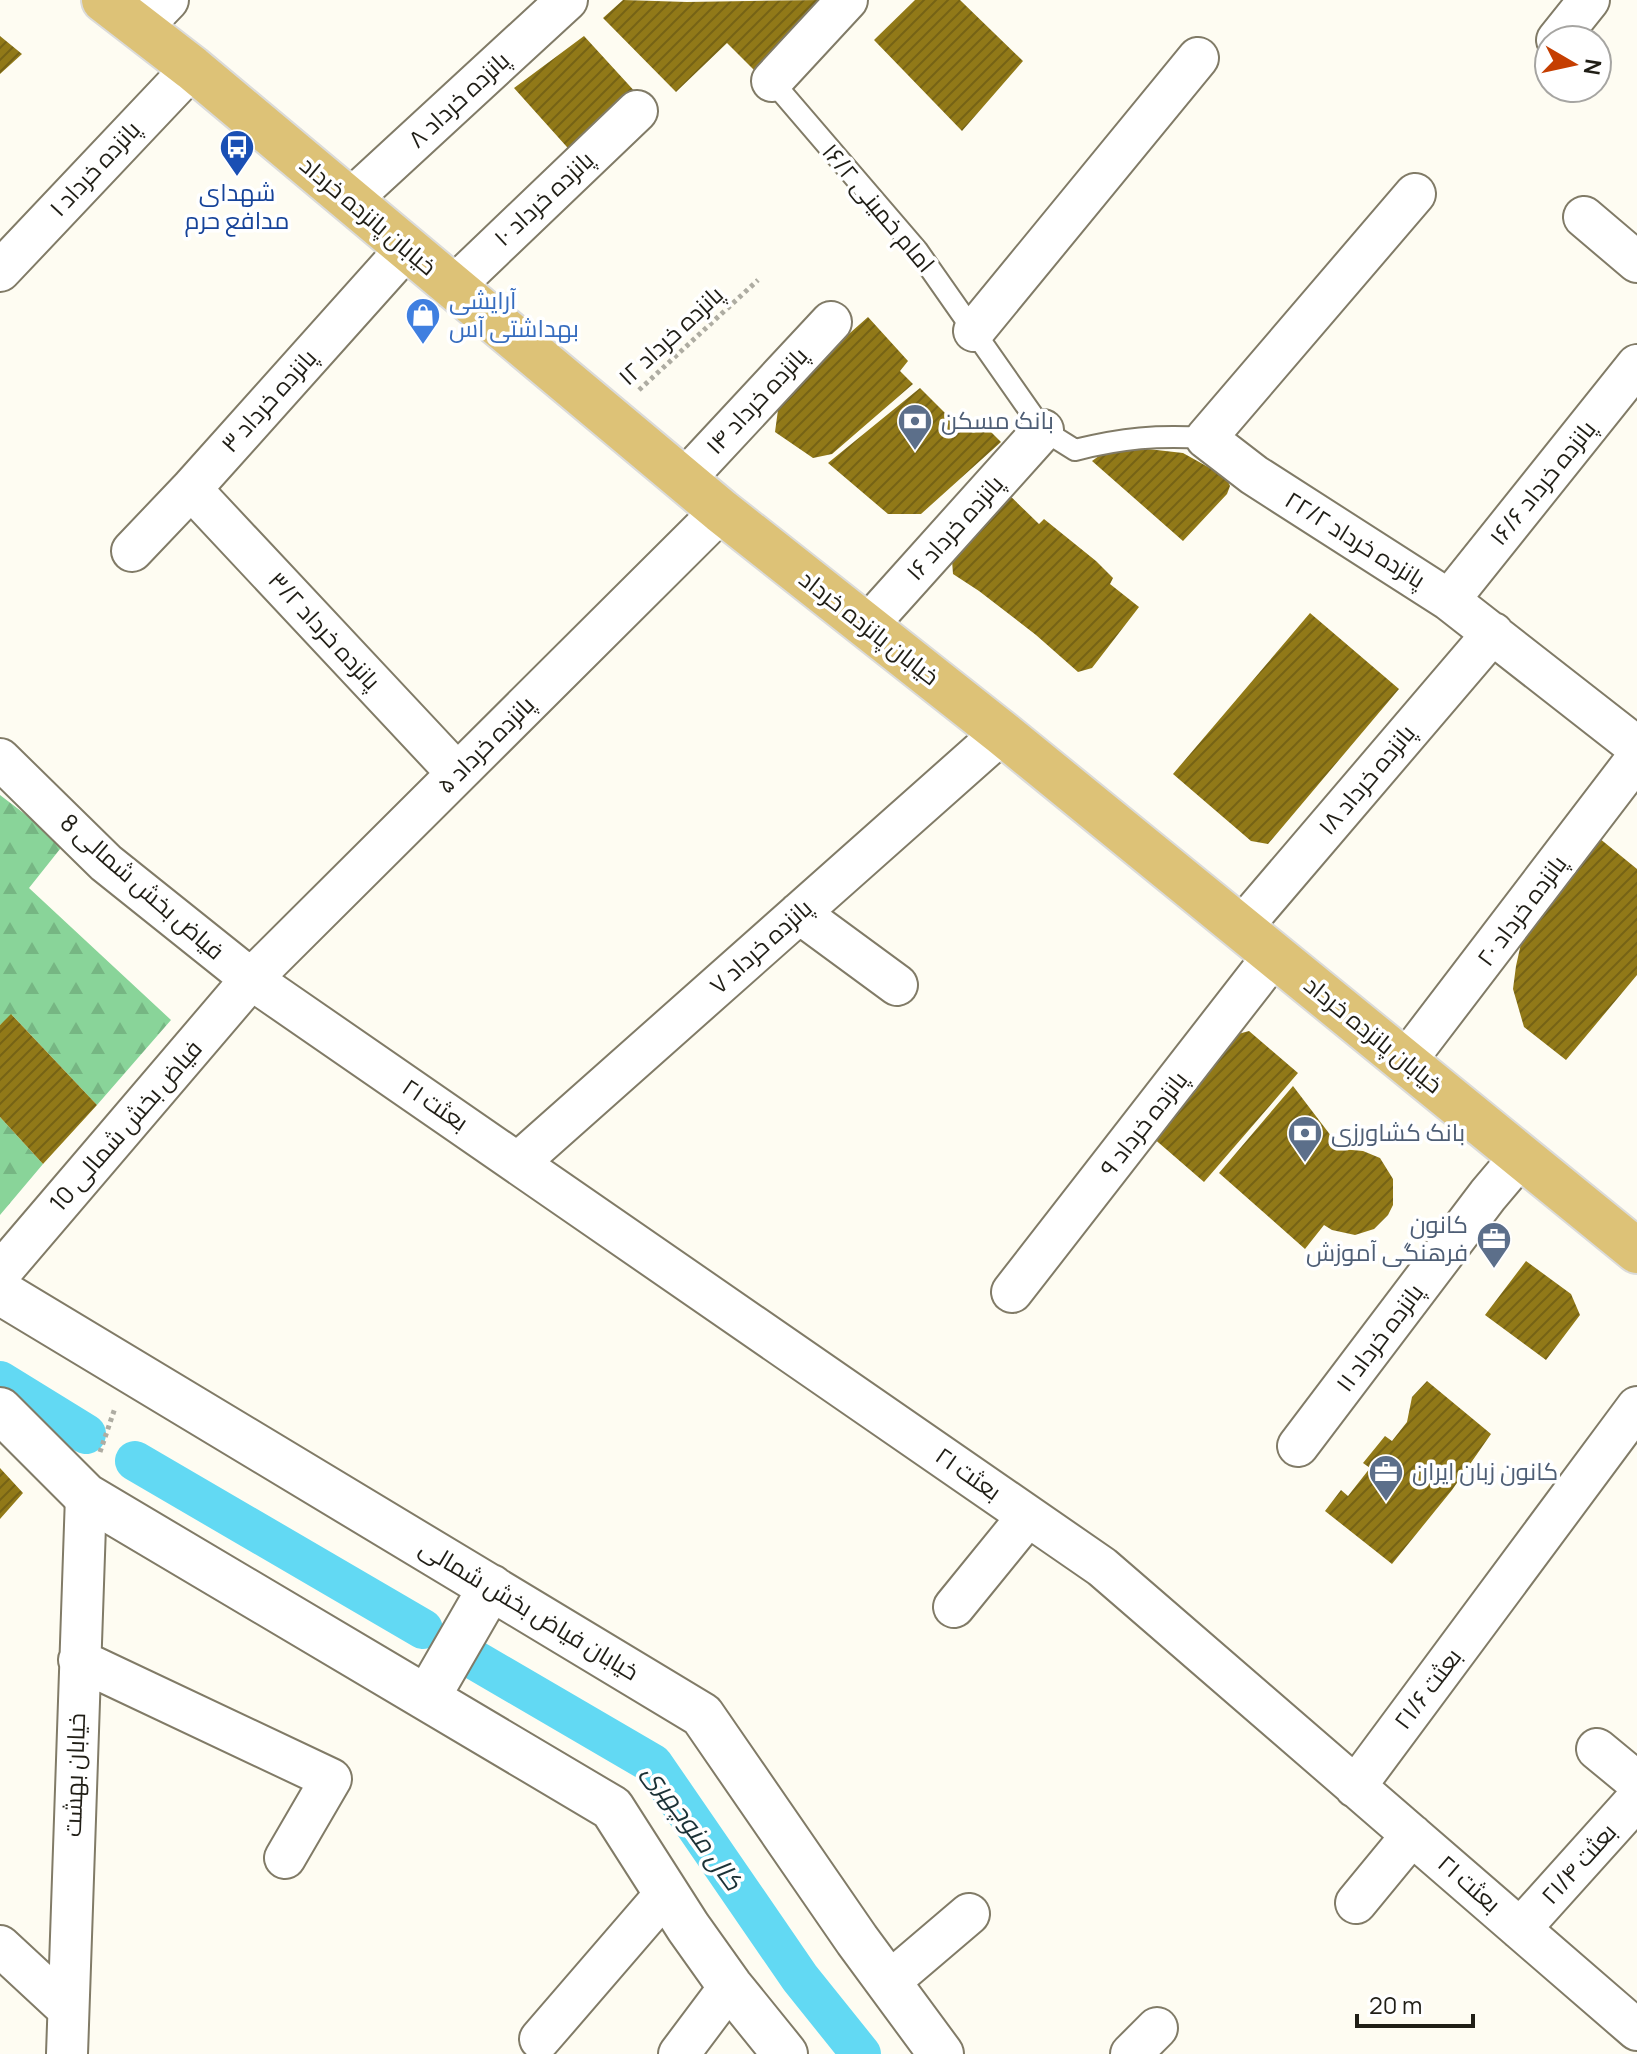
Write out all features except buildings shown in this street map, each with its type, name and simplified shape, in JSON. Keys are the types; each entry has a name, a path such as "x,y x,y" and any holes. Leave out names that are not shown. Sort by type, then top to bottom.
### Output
{"main road":[{"name":"خیابان پانزده خرداد","path":"104,0 154,14 192,68 452,288 721,511 1002,733 1637,1251"}],"street":[{"name":"پانزده خرداد ۸","path":"350,200 567,0"},
{"name":"امام خمینی ۱۶/۲","path":"772,81 847,0"},
{"path":"1570,24 1589,0"},
{"path":"974,331 1198,58"},
{"name":"پانزده خرداد ۱","path":"0,271 192,68"},
{"name":"پانزده خرداد ۱۰","path":"452,288 637,111"},
{"path":"1206,438 1415,194"},
{"path":"1584,217 1637,262"},
{"name":"پانزده خرداد ۳","path":"132,551 406,249"},
{"name":"پانزده خرداد ۱۴","path":"684,480 831,322"},
{"name":"پانزده خرداد ۱۶/۶","path":"1449,600 1637,365"},
{"name":"پانزده خرداد ۱۶","path":"867,626 1043,430"},
{"name":"پانزده خرداد ۲۲/۲","path":"1206,438 1254,475 1449,600 1637,747"},
{"name":"پانزده خرداد ۳/۲","path":"191,489 457,773"},
{"name":"پانزده خرداد ۵","path":"251,979 721,511"},
{"name":"پانزده خرداد ۱۸","path":"1258,941 1493,633"},
{"name":"پانزده خرداد ۷","path":"519,1162 1002,733"},
{"name":"پانزده خرداد ۲۰","path":"1405,1062 1637,758"},
{"name":"فیاض بخش شمالی 8","path":"0,759 106,863 251,979"},
{"path":"799,913 897,985"},
{"name":"پانزده خرداد ۹","path":"1012,1292 1258,941"},
{"name":"بعثت ۲۱","path":"251,979 1102,1567 1637,2030"},
{"name":"فیاض بخش شمالی 10","path":"0,1273 251,979"},
{"name":"پانزده خرداد ۱۱","path":"1298,1446 1521,1156"},
{"name":"خیابان فیاض بخش شمالی","path":"0,1292 702,1715 888,1983 941,2054"},
{"name":"بعثت ۲۱/۶","path":"1355,1787 1637,1407"},
{"path":"0,1410 86,1496 612,1808 730,1986 785,2054"},
{"name":"خیابان بهشت","path":"67,2054 86,1496"},
{"path":"954,1607 1028,1516"},
{"path":"427,1698 491,1587"},
{"path":"79,1660 331,1779 285,1858"},
{"path":"1597,1749 1637,1782"},
{"name":"بعثت ۲۱/۴","path":"1520,1929 1637,1799"},
{"path":"1356,1903 1412,1835"},
{"path":"540,2039 666,1893"},
{"path":"888,1983 969,1914"},
{"path":"0,1946 68,2009"},
{"path":"679,2054 730,1986"}],"lane":[{"name":"امام خمینی ۱۶/۲","path":"772,81 917,250 1043,430"},
{"path":"1043,430 1075,450 1122,438 1169,435 1206,438"}],"path":[{"name":"پانزده خرداد ۱۲","path":"610,419 758,280"},
{"path":"86,1496 128,1369"}],"green space":[{"path":"0,795 64,844 29,888 171,1020 97,1105 12,1015 0,1025"},
{"path":"0,1117 43,1164 0,1215"}],"waterway":[{"name":"کال منوچهری","path":"0,1381 86,1434"},
{"name":"کال منوچهری","path":"135,1461 423,1629"},
{"name":"کال منوچهری","path":"473,1659 653,1764 800,1978 861,2054"}],"place":[{"name":"شهدای مدافع حرم","path":"237,178"},
{"name":"آرایشی بهداشتی آس","path":"423,346"},
{"name":"بانک مسکن","path":"915,452"},
{"name":"بانک کشاورزی","path":"1305,1164"},
{"name":"کانون فرهنگی آموزش","path":"1494,1270"},
{"name":"کانون زبان ایران","path":"1386,1503"}]}
